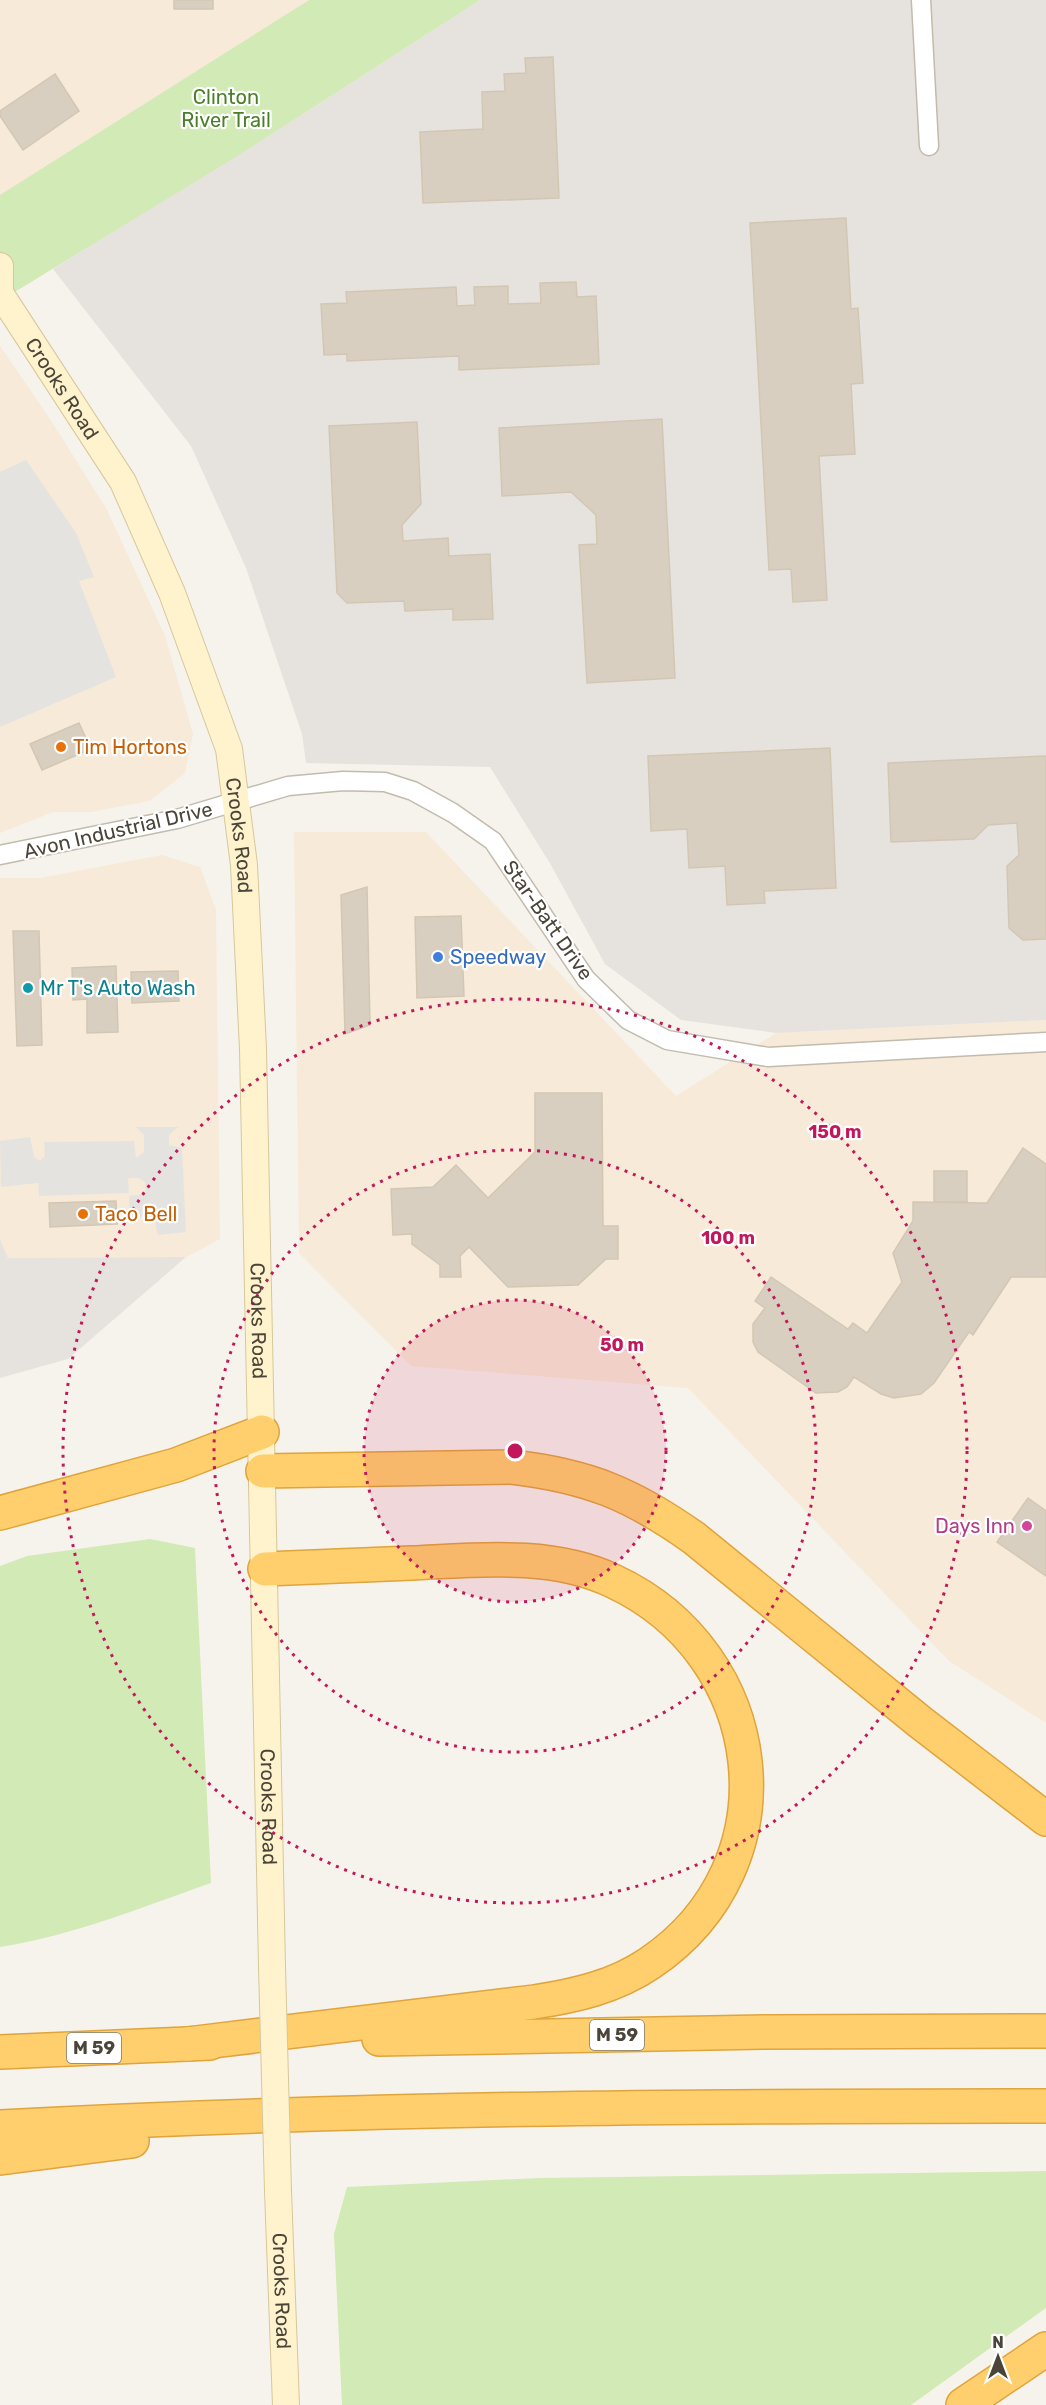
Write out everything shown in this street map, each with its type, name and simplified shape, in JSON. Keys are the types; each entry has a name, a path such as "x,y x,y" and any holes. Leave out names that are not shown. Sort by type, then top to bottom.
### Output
{"highway":[{"path":"0,1513 176,1465 262,1432"},
{"path":"263,1471 512,1467 550,1472 613,1489 662,1515 694,1538 920,1722 1046,1819"},
{"path":"188,2044 534,2002 570,1996 617,1980 649,1964 669,1949 704,1912 725,1876 735,1851 745,1808 743,1741 737,1716 715,1668 681,1625 659,1607 611,1580 556,1564 524,1561 479,1560 265,1569"},
{"name":"M 59","path":"0,2052 188,2044 768,2032 1046,2031"},
{"path":"0,2127 331,2115 713,2106 1046,2106"},
{"path":"0,2158 331,2115"},
{"path":"963,2405 1046,2349"}],"main road":[{"name":"Crooks Road","path":"0,266 0,293 123,482 153,547 229,749 244,865 248,943 263,1471 272,1967 286,2405"}],"street":[{"path":"921,0 929,146"},
{"name":"Star-Batt Drive","path":"235,803 288,786 343,781 386,782 423,797 493,841 586,979 628,1020 667,1040 768,1057 1046,1042"},
{"name":"Avon Industrial Drive","path":"0,855 177,819 235,803"}],"shaded area":[{"path":"0,0 309,0 0,196"},
{"path":"480,0 1046,0 1046,1020 776,1033 681,1020 605,964 551,865 490,767 306,763 302,734 246,568 191,446 53,269 247,150"},
{"path":"0,346 50,419 107,510 165,636 193,734 185,773 149,801 91,812 53,812 0,833"},
{"path":"26,460 76,533 94,577 79,581 116,677 0,727 0,472"},
{"path":"294,832 426,832 676,1096 776,1033 1046,1020 1046,1723 949,1661 688,1388 411,1366 299,1253"},
{"path":"162,855 200,867 216,910 220,1239 186,1257 8,1258 0,1239 0,878 40,878"},
{"path":"136,1127 178,1127 169,1135 169,1145 182,1148 186,1232 158,1235 154,1217 130,1217 129,1196 146,1194 145,1182 138,1178 128,1178 129,1193 39,1196 38,1183 1,1187 0,1141 30,1137 34,1157 40,1161 45,1156 44,1142 134,1141 136,1158 144,1152 144,1135"},
{"path":"0,1239 8,1258 186,1257 68,1359 0,1378"}],"green space":[{"name":"Clinton River Trail","path":"309,0 480,0 247,150 0,301 0,195"},
{"path":"150,1539 195,1548 211,1883 54,1936 0,1947 0,1566 27,1556"},
{"path":"1046,2171 1046,2308 911,2405 342,2405 334,2234 347,2187 539,2178"}],"building":[{"path":"174,0 213,0 213,9 174,9"},
{"path":"553,57 559,198 423,203 420,132 483,129 482,92 505,91 504,74 526,73 525,58"},
{"path":"55,74 79,111 23,150 0,116 0,111"},
{"path":"846,218 851,309 858,308 863,383 851,384 855,454 819,456 827,600 793,602 791,569 769,570 750,223"},
{"path":"576,282 577,297 596,296 599,364 459,370 459,356 347,361 347,354 324,355 321,304 347,303 346,292 456,287 457,306 475,305 474,287 508,286 508,304 541,303 540,283"},
{"path":"662,419 675,678 587,683 579,545 597,544 596,515 571,492 502,496 499,428"},
{"path":"417,422 421,504 402,525 403,541 448,538 449,556 490,554 493,619 453,620 453,609 405,611 404,601 347,603 337,593 329,426"},
{"name":"Tim Hortons","path":"79,723 91,749 42,770 30,744"},
{"path":"830,748 836,888 764,891 765,903 727,905 725,866 689,868 687,829 651,831 648,756"},
{"path":"1046,756 1046,939 1023,940 1009,928 1007,866 1019,855 1017,823 988,825 974,839 891,842 888,763"},
{"path":"367,887 370,1025 345,1034 341,895"},
{"path":"461,916 464,996 417,998 415,917"},
{"name":"Mr T's Auto Wash","path":"13,931 39,931 42,1045 17,1046"},
{"path":"116,966 118,1032 87,1033 87,999 73,1000 72,968"},
{"path":"178,971 179,1001 132,1003 131,972"},
{"path":"535,1093 602,1093 603,1226 618,1226 618,1259 606,1259 578,1285 508,1287 469,1247 460,1256 461,1277 440,1277 440,1265 412,1244 412,1234 393,1235 391,1189 433,1187 456,1165 488,1198 535,1152"},
{"path":"1023,1148 1046,1164 1046,1277 1011,1277 973,1335 969,1332 934,1383 921,1394 894,1398 881,1394 854,1377 847,1387 838,1392 816,1393 758,1352 753,1342 753,1324 765,1308 755,1301 771,1277 848,1329 853,1323 867,1333 902,1282 893,1253 913,1221 913,1202 987,1203"},
{"path":"934,1171 967,1171 967,1202 934,1202"},
{"name":"Taco Bell","path":"116,1201 117,1224 50,1227 49,1203"},
{"name":"Days Inn","path":"1028,1498 1046,1511 1046,1576 997,1542"}],"place":[{"name":"Tim Hortons","path":"61,747"},
{"name":"Speedway","path":"438,957"},
{"name":"Mr T's Auto Wash","path":"28,988"},
{"name":"Taco Bell","path":"83,1214"},
{"name":"Days Inn","path":"1027,1526"}]}
